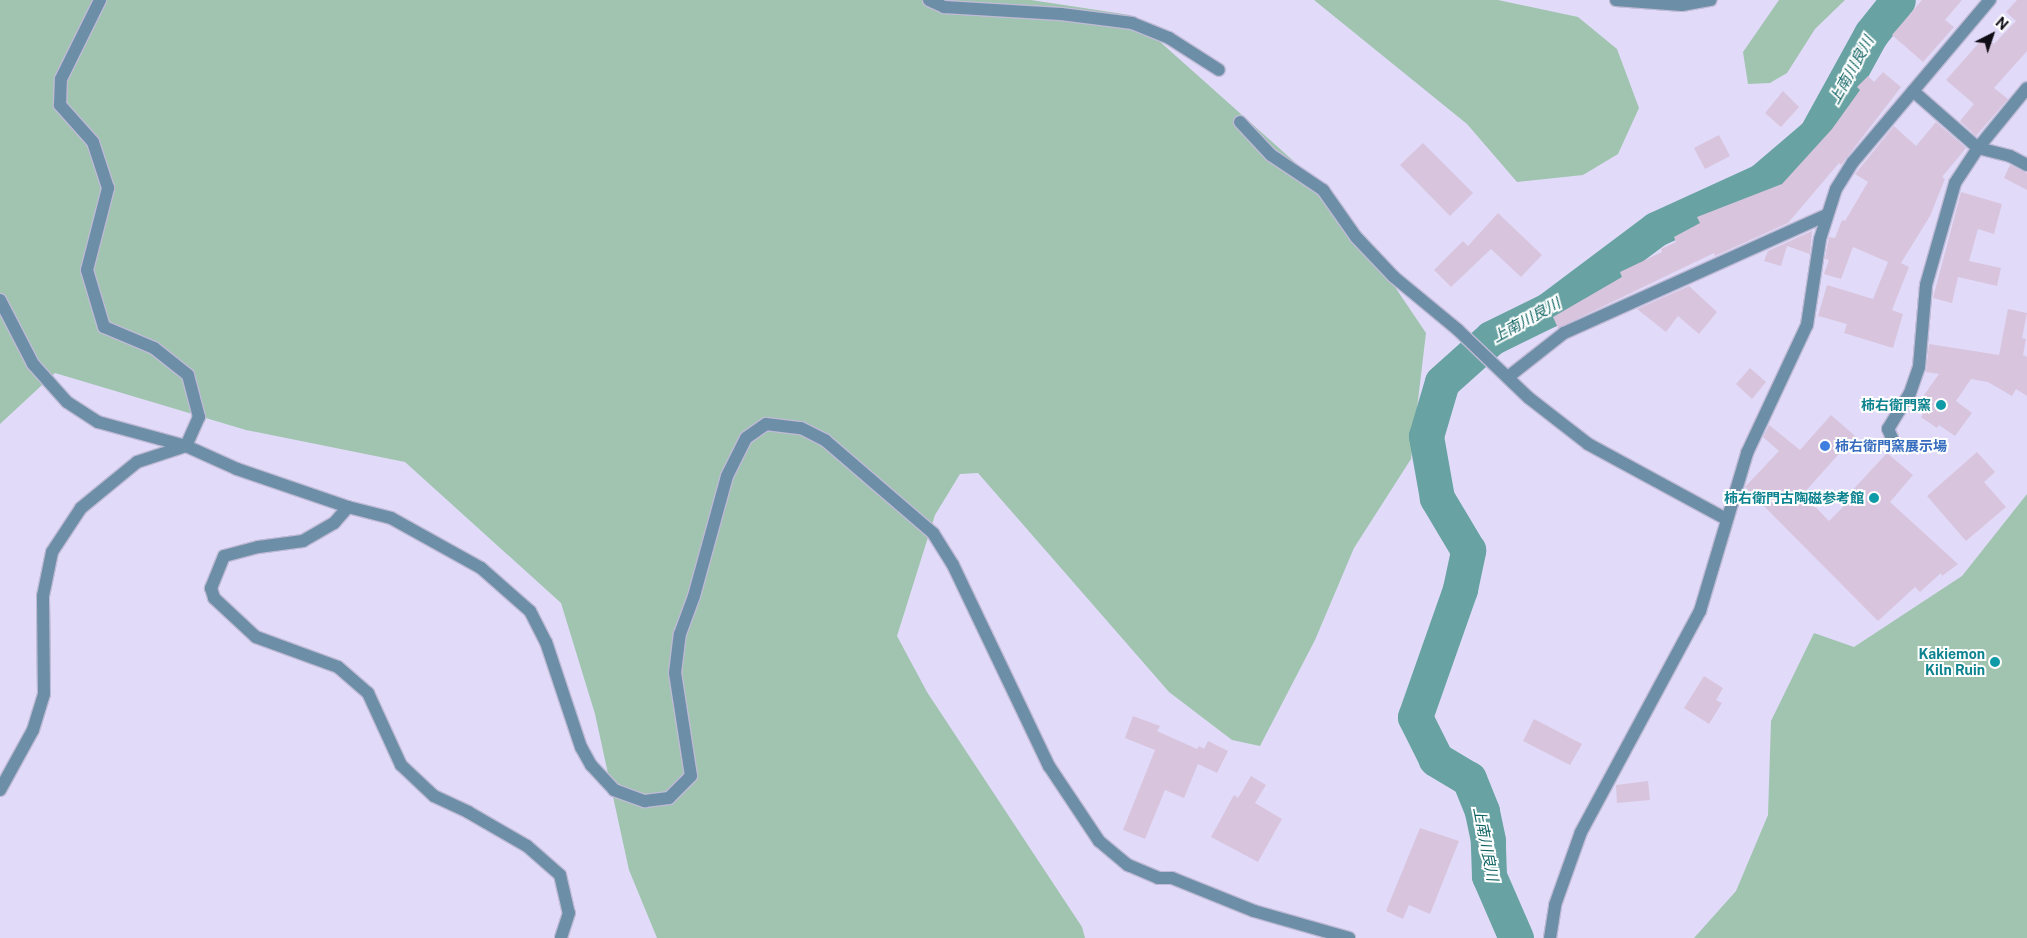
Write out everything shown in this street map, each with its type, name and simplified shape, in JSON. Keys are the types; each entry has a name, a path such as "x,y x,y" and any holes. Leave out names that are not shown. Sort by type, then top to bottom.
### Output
{"street":[{"path":"0,790 33,730 44,694 43,596 52,552 81,508 138,462 186,446 199,417 188,375 154,348 104,327 87,270 108,188 93,142 60,105 61,79 100,0"},
{"path":"929,0 944,7 1061,14 1132,23 1169,38 1219,70"},
{"path":"1616,0 1682,5 1711,0"},
{"path":"1550,938 1555,905 1581,832 1700,611 1726,519 1748,452 1807,325 1827,215 1836,188 1853,162 1990,0"},
{"path":"1892,438 1888,429 1910,393 1918,367 1926,285 1946,207 1955,183 1978,148 2027,88"},
{"path":"1913,91 1978,148 2010,156 2027,164"},
{"path":"1240,122 1271,155 1323,190 1356,238 1394,277 1508,377 1529,398 1588,444 1726,519"},
{"path":"1508,377 1564,333 1827,215"},
{"path":"0,300 33,364 68,402 98,422 186,446 237,469 348,507 391,518 481,568 530,611 546,642 581,747 590,765 614,790 645,800 669,798 691,776 675,673 680,634 694,596 727,476 746,438 766,424 801,428 826,441 933,534 953,565 1049,766 1099,841 1128,866 1158,878 1172,878 1254,911 1349,938"},
{"path":"348,507 334,523 303,541 258,547 224,556 210,588 214,598 256,637 338,667 368,693 401,765 434,796 468,812 527,846 560,875 569,914 561,938"}],"green space":[{"path":"0,0 1031,0 1130,15 1335,198 1426,333 1411,459 1354,548 1315,640 1260,746 1232,740 1169,692 978,473 960,474 935,515 897,636 927,692 1082,927 1085,938 657,938 629,870 595,714 561,603 405,462 246,430 55,373 0,424"},
{"path":"1314,0 1498,0 1578,17 1617,49 1639,108 1618,154 1583,175 1517,182 1467,124"},
{"path":"1779,0 1845,0 1815,29 1787,73 1770,83 1748,84 1743,52"},
{"path":"2027,494 2027,938 1694,938 1736,891 1768,815 1771,721 1814,633 1854,647 1962,576"}],"building":[{"path":"1922,0 1962,0 1945,20 1954,27 1923,62 1892,35"},
{"path":"2017,0 2027,0 2027,51 1994,88 2008,99 1976,136 1960,121 1974,104 1946,80 1985,36 1994,44 2016,21 2006,12"},
{"path":"1883,72 1901,87 1841,165 1839,163 1788,223 1715,256 1714,253 1558,328 1553,317 1622,277 1620,272 1662,252 1661,249 1676,242 1674,237 1700,223 1697,217 1782,184 1832,129 1860,90 1857,87 1868,76 1874,82"},
{"path":"1783,91 1799,107 1781,127 1765,113"},
{"path":"1936,122 1966,148 1942,177 1945,179 1930,216 1901,263 1909,267 1892,310 1903,314 1893,348 1844,333 1847,324 1818,316 1827,285 1873,299 1888,262 1853,247 1841,279 1824,274 1829,260 1825,259 1829,237 1835,238 1842,220 1845,221 1868,182 1855,174 1894,126 1916,146"},
{"path":"1719,135 1730,156 1705,169 1694,148"},
{"path":"1423,143 1473,193 1450,216 1400,165"},
{"path":"2010,165 2027,173 2027,190 2004,178"},
{"path":"1961,192 2002,204 1994,234 1978,229 1969,261 2001,268 1997,286 1958,277 1952,303 1933,298"},
{"path":"1498,213 1542,255 1521,277 1491,249 1451,287 1434,270 1463,241 1468,246"},
{"path":"1812,231 1810,254 1787,246 1781,266 1764,261 1768,251"},
{"path":"1689,286 1717,312 1699,334 1678,316 1666,332 1637,309"},
{"path":"2008,309 2027,313 2022,338 2026,339 2023,355 2027,357 2027,396 2016,389 2012,396 1988,382 1971,379 1956,401 1972,413 1955,436 1939,425 1937,428 1921,417 1930,403 1922,398 1939,374 1926,372 1929,344 1999,355"},
{"path":"1750,368 1766,382 1752,399 1736,384"},
{"path":"1831,415 1855,436 1803,494 1829,521 1853,497 1849,494 1887,453 1913,475 1890,502 1958,564 1942,576 1941,573 1920,592 1915,587 1878,621 1745,487 1779,451 1763,437 1769,425 1800,450"},
{"path":"1977,452 1995,472 1984,482 2006,507 1966,541 1927,496"},
{"path":"1704,676 1723,688 1716,700 1722,703 1709,724 1684,708"},
{"path":"1133,716 1160,726 1157,731 1197,749 1199,746 1204,749 1208,741 1228,751 1217,773 1198,764 1184,798 1165,790 1145,839 1123,830 1155,750 1125,738"},
{"path":"1534,719 1582,744 1570,765 1523,741"},
{"path":"1251,776 1266,785 1255,803 1282,819 1258,862 1211,837 1234,795 1238,798"},
{"path":"1648,781 1650,800 1617,803 1616,785"},
{"path":"1420,828 1459,841 1430,914 1409,905 1403,919 1386,911"}],"waterway":[{"name":"上南川良川","path":"1516,938 1489,876 1488,840 1482,811 1469,779 1436,759 1415,717 1460,589 1468,550 1437,498 1426,436 1442,382 1491,338 1548,310 1656,229 1761,181 1816,134 1871,34 1898,0"}],"place":[{"name":"柿右衛門窯","path":"1941,405"},
{"name":"柿右衛門窯展示場","path":"1825,446"},
{"name":"柿右衛門古陶磁参考館","path":"1874,498"},
{"name":"Kakiemon Kiln Ruin","path":"1995,662"}]}
